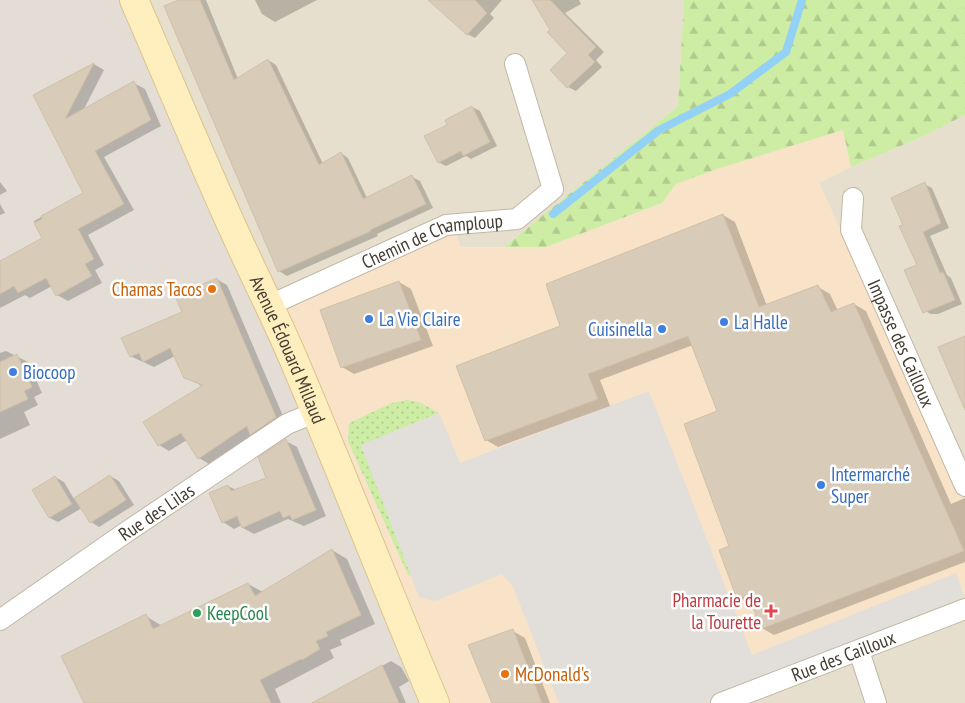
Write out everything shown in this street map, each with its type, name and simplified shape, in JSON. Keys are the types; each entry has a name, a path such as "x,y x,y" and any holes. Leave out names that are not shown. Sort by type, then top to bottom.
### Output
{"main road":[{"name":"Avenue Édouard Millaud","path":"134,0 316,412 398,617 435,703"}],"street":[{"name":"Chemin de Champloup","path":"270,305 446,225 517,219 553,189 515,64"},
{"name":"Impasse des Cailloux","path":"853,198 851,230 965,486"},
{"name":"Rue des Lilas","path":"0,620 287,424 316,412"},
{"name":"Rue des Cailloux","path":"721,703 965,609"},
{"path":"859,651 876,703"}],"shaded area":[{"path":"0,0 122,0 263,315 419,703 0,703"},
{"path":"122,0 684,0 678,106 504,247 460,247 455,229 263,315"},
{"path":"965,115 965,503 819,183 851,167 926,135"},
{"path":"843,129 851,167 819,183 965,503 965,595 700,703 419,703 263,315 454,229 460,247 546,247 662,203 676,184"},
{"path":"649,391 752,655 956,573 964,596 701,703 559,703 513,587 502,574 435,601 419,597 361,445 439,413 460,463"},
{"path":"965,595 965,703 701,703 777,672"}],"green space":[{"path":"684,0 965,0 965,115 926,135 851,167 843,130 720,168 676,184 662,203 546,247 504,247 678,106"},
{"path":"407,400 419,402 439,413 361,445 412,576 408,575 348,441 349,423 392,403"}],"building":[{"path":"178,0 200,0 234,80 268,59 319,165 341,152 363,199 412,175 426,204 371,231 278,272 164,6"},
{"path":"428,0 475,0 487,13 467,35"},
{"path":"532,0 550,0 596,47 588,55 595,62 567,88 550,70 567,53 547,32 550,30"},
{"path":"94,63 65,119 134,81 151,120 95,151 124,204 78,229 94,259 85,264 92,276 56,296 46,278 18,293 14,286 0,294 0,261 42,238 34,223 42,219 41,216 83,193 33,95"},
{"path":"472,106 490,142 463,156 461,151 438,163 424,136 447,125 445,120"},
{"path":"925,182 941,223 923,232 940,273 943,272 955,300 923,313 904,270 917,265 899,226 903,225 891,198"},
{"path":"723,214 759,307 818,285 831,312 854,303 964,551 761,629 748,595 737,599 719,550 729,546 684,424 717,411 688,336 588,374 598,399 485,441 456,366 560,326 546,284"},
{"path":"217,278 276,417 250,435 247,426 198,459 181,433 158,446 143,422 203,385 184,378 170,348 143,362 139,353 130,357 121,338 182,312 175,296"},
{"name":"La Vie Claire","path":"399,281 421,340 341,368 320,310"},
{"path":"965,336 965,410 938,347"},
{"name":"Biocoop","path":"17,354 32,387 24,391 28,399 0,412 0,362"},
{"path":"286,439 316,510 292,520 290,515 283,518 280,511 242,528 237,516 222,523 209,493 228,485 231,491 266,478 258,457"},
{"path":"110,475 126,500 90,523 74,498"},
{"path":"55,476 72,504 49,518 32,490"},
{"path":"332,549 361,615 326,632 328,636 316,641 320,649 302,660 260,680 271,703 84,703 61,656 146,614 153,629 248,583 255,596"},
{"name":"McDonald's","path":"513,629 542,703 492,703 468,645"},
{"path":"382,665 399,703 312,703"}],"waterway":[{"path":"553,214 659,130 730,94 786,52 802,0"}],"place":[{"name":"Chamas Tacos","path":"212,289"},
{"name":"La Vie Claire","path":"369,319"},
{"name":"La Halle","path":"724,322"},
{"name":"Cuisinella","path":"662,329"},
{"name":"Biocoop","path":"13,372"},
{"name":"Intermarché Super","path":"821,485"},
{"name":"Pharmacie de la Tourette","path":"771,611"},
{"name":"KeepCool","path":"197,613"},
{"name":"McDonald's","path":"505,674"}]}
